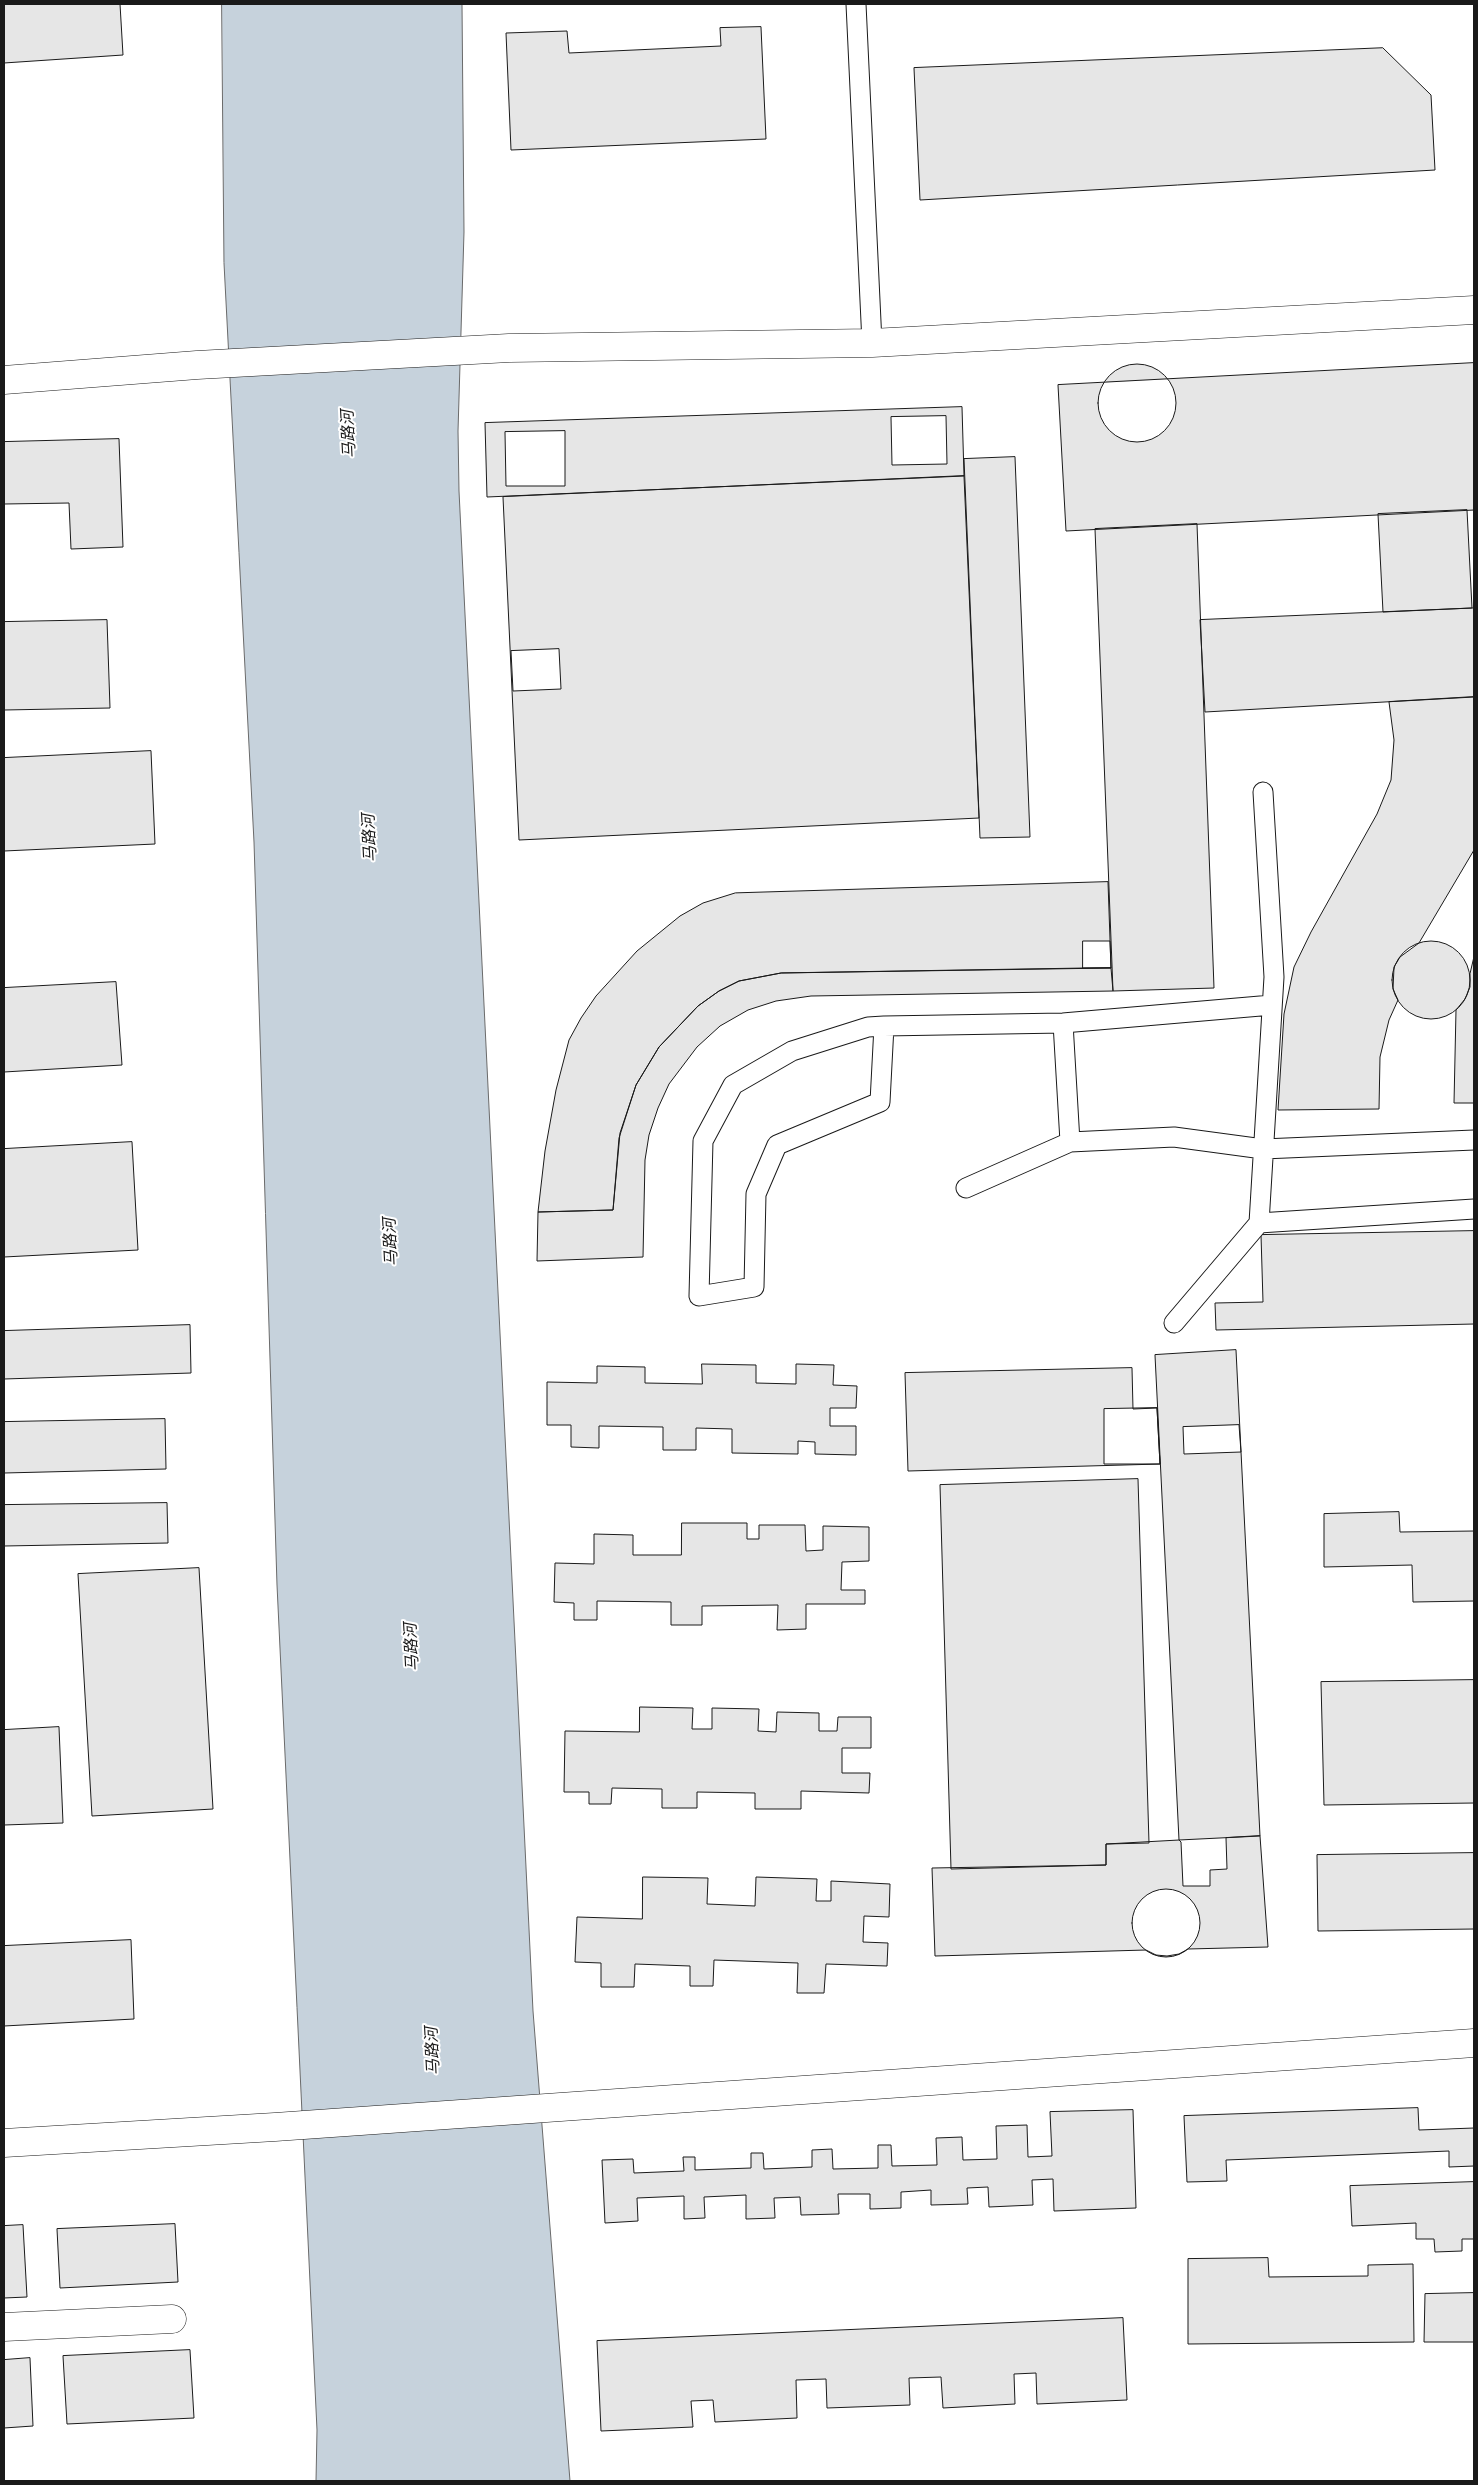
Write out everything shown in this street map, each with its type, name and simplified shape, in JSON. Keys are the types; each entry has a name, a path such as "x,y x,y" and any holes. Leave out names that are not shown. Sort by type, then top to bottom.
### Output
{"street":[{"path":"4,380 197,365 509,348 872,343 1474,310"},
{"path":"4,2143 275,2127 1474,2043"},
{"path":"4,2327 172,2318"}],"lane":[{"path":"856,4 872,343"},
{"path":"1174,1323 1259,1223 1274,976 1263,792"},
{"path":"884,1026 880,1102 777,1145 756,1194 754,1287 699,1296 703,1141 733,1085 792,1051 868,1026 1063,1022 1272,1005"},
{"path":"1063,1022 1070,1142"},
{"path":"966,1188 1070,1142 1174,1137 1263,1149 1474,1140"},
{"path":"1259,1223 1474,1209"}],"water":[{"name":"马路河","path":"222,4 462,4 464,232 458,431 459,491 533,2011 570,2481 316,2481 317,2430 277,1585 254,842 224,263"}],"building":[{"path":"4,4 120,4 123,55 4,63"},
{"path":"761,27 766,139 511,150 506,33 567,31 569,53 721,46 720,28"},
{"path":"1383,48 1431,95 1435,170 920,200 914,68"},
{"path":"1474,363 1474,510 1066,531 1058,385"},
{"path":"1129,364 1145,364 1159,370 1170,381 1176,395 1176,411 1170,425 1159,436 1145,442 1129,442 1115,436 1104,425 1098,411 1098,395 1104,381 1115,370"},
{"path":"962,407 964,476 487,497 485,423"},
{"path":"946,416 947,464 892,465 891,417"},
{"path":"565,431 565,486 506,486 505,432"},
{"path":"119,439 123,547 71,549 69,503 4,504 4,442"},
{"path":"1015,457 1030,837 980,838 964,459"},
{"path":"964,476 979,818 519,840 503,497"},
{"path":"1467,510 1472,608 1383,612 1378,514"},
{"path":"1197,524 1214,988 1113,991 1095,529"},
{"path":"1474,608 1474,697 1205,712 1200,620"},
{"path":"107,620 110,708 4,710 4,622"},
{"path":"559,649 561,689 513,691 511,651"},
{"path":"1474,697 1474,850 1419,943 1400,957 1394,967 1393,989 1398,1000 1389,1020 1380,1057 1379,1109 1278,1110 1284,1014 1294,967 1311,932 1377,814 1391,780 1394,740 1389,702"},
{"path":"151,751 155,844 4,851 4,758"},
{"path":"1108,882 1111,968 781,973 739,981 719,991 698,1006 659,1047 636,1085 620,1133 613,1210 538,1212 545,1151 556,1090 569,1040 596,996 637,951 680,916 703,903 735,893"},
{"path":"1083,941 1110,941 1111,968 1083,968"},
{"path":"1431,941 1446,944 1458,953 1467,965 1470,980 1467,995 1458,1007 1446,1016 1431,1019 1416,1016 1404,1007 1395,995 1392,980 1395,965 1404,953 1416,944"},
{"path":"1474,957 1474,1103 1454,1103 1456,1010 1465,999 1470,987 1470,974"},
{"path":"1111,968 1113,991 811,996 776,1001 748,1010 720,1026 697,1047 669,1084 658,1108 649,1135 645,1160 643,1257 537,1261 538,1212 613,1210 619,1138 636,1085 659,1047 698,1006 719,991 739,981 781,973"},
{"path":"116,982 122,1065 4,1072 4,988"},
{"path":"132,1142 138,1250 4,1257 4,1149"},
{"path":"1474,1231 1474,1324 1216,1330 1215,1303 1263,1302 1261,1235"},
{"path":"190,1325 191,1373 4,1379 4,1331"},
{"path":"1236,1350 1260,1836 1179,1840 1155,1355"},
{"path":"702,1364 756,1365 756,1383 796,1384 796,1364 834,1365 833,1385 857,1386 856,1408 830,1408 830,1426 856,1426 856,1455 815,1454 815,1442 798,1441 798,1454 732,1453 732,1429 696,1428 696,1450 663,1450 663,1427 599,1426 599,1448 571,1447 571,1425 547,1425 547,1382 597,1383 597,1366 645,1367 645,1383 702,1384"},
{"path":"1132,1368 1133,1409 1157,1408 1160,1464 908,1471 905,1373"},
{"path":"1157,1408 1160,1464 1104,1464 1104,1409"},
{"path":"165,1419 166,1469 4,1473 4,1422"},
{"path":"1239,1425 1241,1452 1184,1454 1183,1427"},
{"path":"1138,1479 1149,1843 1106,1844 1106,1865 951,1869 940,1485"},
{"path":"167,1503 168,1543 4,1546 4,1505"},
{"path":"1399,1512 1400,1532 1474,1531 1474,1601 1413,1602 1412,1565 1324,1567 1324,1514"},
{"path":"682,1523 747,1523 747,1539 759,1539 759,1525 805,1525 806,1551 823,1550 823,1526 869,1527 869,1561 842,1562 841,1590 865,1590 865,1604 806,1604 806,1629 777,1630 778,1605 702,1606 702,1625 671,1625 671,1602 597,1601 597,1620 574,1620 574,1603 554,1602 555,1563 594,1564 594,1534 633,1535 633,1555 681,1555"},
{"path":"199,1568 213,1809 92,1816 78,1574"},
{"path":"1474,1680 1474,1803 1324,1805 1321,1682"},
{"path":"640,1707 693,1708 692,1729 712,1729 712,1708 759,1709 758,1731 776,1732 777,1712 819,1713 819,1731 837,1731 838,1717 871,1717 871,1748 842,1748 842,1773 870,1773 869,1793 801,1791 801,1809 755,1809 755,1793 697,1792 697,1808 662,1808 662,1789 612,1788 611,1804 589,1804 589,1792 564,1792 565,1731 639,1732"},
{"path":"59,1727 63,1823 4,1825 4,1730"},
{"path":"1260,1836 1268,1947 1188,1949 1179,1954 1167,1956 1156,1955 1146,1950 935,1956 932,1868 1106,1865 1106,1844 1179,1840 1181,1842 1183,1886 1210,1886 1210,1870 1227,1869 1226,1838"},
{"path":"1474,1853 1474,1929 1318,1931 1317,1855"},
{"path":"643,1877 708,1878 707,1904 755,1906 756,1877 817,1879 816,1901 831,1901 831,1881 890,1884 889,1917 864,1916 863,1942 888,1943 887,1966 826,1964 824,1993 797,1993 798,1963 714,1960 713,1986 690,1986 690,1966 635,1964 634,1987 601,1987 601,1963 575,1962 577,1917 642,1919"},
{"path":"1166,1889 1179,1892 1190,1899 1197,1910 1200,1923 1197,1936 1190,1947 1179,1954 1166,1957 1153,1954 1142,1947 1135,1936 1132,1923 1135,1910 1142,1899 1153,1892"},
{"path":"131,1940 134,2019 4,2026 4,1946"},
{"path":"1418,2108 1419,2130 1474,2128 1474,2166 1449,2167 1449,2151 1226,2160 1227,2181 1187,2182 1184,2116"},
{"path":"1133,2110 1136,2208 1054,2211 1053,2179 1032,2180 1033,2205 989,2207 988,2187 967,2188 968,2204 931,2205 931,2190 901,2192 901,2208 870,2209 870,2194 838,2194 839,2214 801,2215 800,2197 774,2198 775,2218 746,2219 746,2195 704,2197 705,2218 684,2219 684,2196 637,2198 638,2221 605,2223 602,2160 633,2159 634,2173 684,2171 683,2157 695,2157 695,2170 751,2168 751,2153 763,2153 764,2169 812,2167 812,2150 832,2149 833,2169 878,2168 878,2145 891,2145 892,2166 937,2165 936,2138 962,2137 963,2160 997,2159 996,2126 1027,2125 1028,2157 1052,2156 1050,2112"},
{"path":"1474,2182 1474,2239 1462,2239 1462,2251 1435,2252 1434,2239 1416,2239 1416,2223 1352,2226 1350,2186"},
{"path":"175,2224 178,2282 60,2288 57,2229"},
{"path":"23,2225 27,2297 4,2298 4,2226"},
{"path":"1268,2258 1269,2277 1368,2276 1368,2265 1413,2264 1414,2342 1188,2344 1188,2259"},
{"path":"1474,2293 1474,2342 1424,2342 1425,2294"},
{"path":"1123,2318 1127,2400 1037,2404 1036,2373 1014,2374 1015,2404 943,2408 941,2377 909,2378 910,2405 827,2408 826,2379 796,2380 797,2418 715,2422 713,2400 691,2401 693,2427 601,2431 597,2341"},
{"path":"190,2350 194,2418 67,2424 63,2356"},
{"path":"30,2358 33,2426 4,2428 4,2360"}]}
